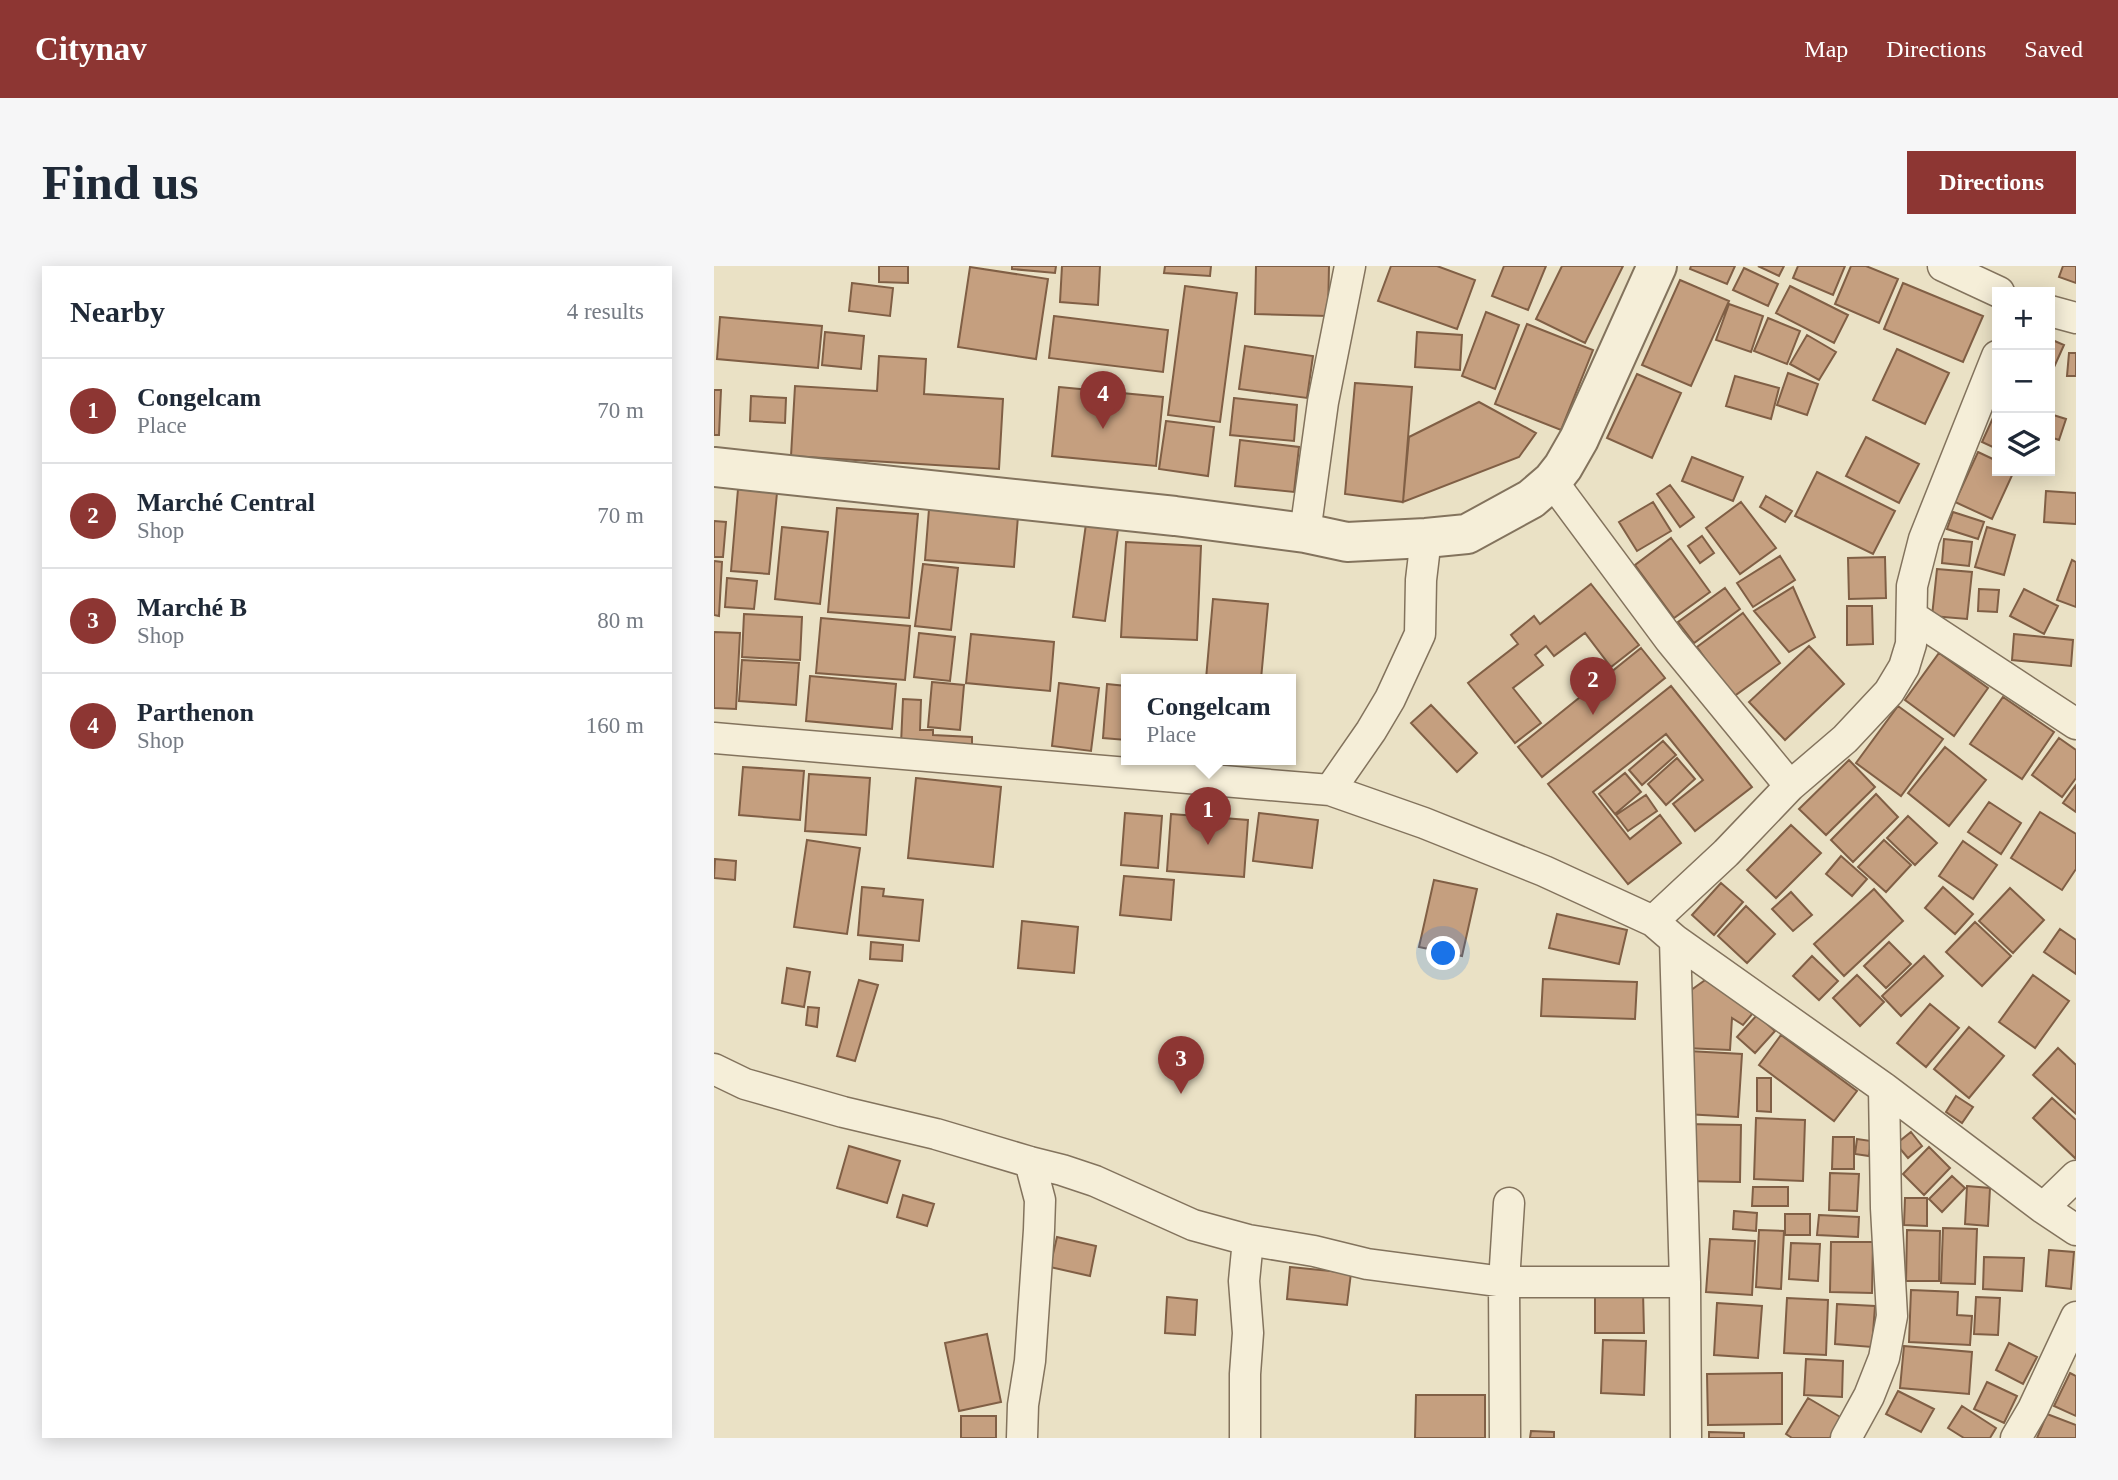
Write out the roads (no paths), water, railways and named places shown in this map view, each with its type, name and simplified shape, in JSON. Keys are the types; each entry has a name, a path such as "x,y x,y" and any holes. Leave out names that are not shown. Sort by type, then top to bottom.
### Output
{"street":[{"path":"1305,533 1323,402 1350,266"},
{"path":"714,467 1175,516 1305,533 1347,542 1467,534 1541,490 1573,452 1657,266"},
{"path":"1943,266 1992,289"},
{"path":"2055,312 2076,318"},
{"path":"1686,1438 1685,1282 1664,930 1726,853 1790,786 1845,739 1889,692 1904,667 1911,643 1912,586 1924,539 1992,368"},
{"path":"1541,490 1670,640 1790,786"},
{"path":"1330,790 1390,699 1420,634 1421,580 1426,538"},
{"path":"1913,617 2076,724"},
{"path":"714,738 1330,790 1424,823 1532,866 1664,930 2076,1230"},
{"path":"714,1069 745,1084 843,1112 936,1134 1095,1181 1193,1225 1248,1240 1314,1251 1367,1264 1504,1282 1685,1282"},
{"path":"1846,1438 1884,1358 1892,1317 1886,1208 1884,1088"},
{"path":"1023,1438 1023,1405 1030,1361 1040,1200 1030,1162"},
{"path":"2043,1208 2076,1176"},
{"path":"1505,1438 1504,1282 1509,1203"},
{"path":"1245,1438 1248,1333 1244,1281 1248,1240"},
{"path":"2016,1438 2033,1409 2076,1317"}],"place":[{"name":"Parthenon","path":"1103,429"},
{"name":"Marché Central","path":"1593,715"},
{"name":"Congelcam","path":"1208,845"},
{"name":"Marché B","path":"1181,1094"}]}
